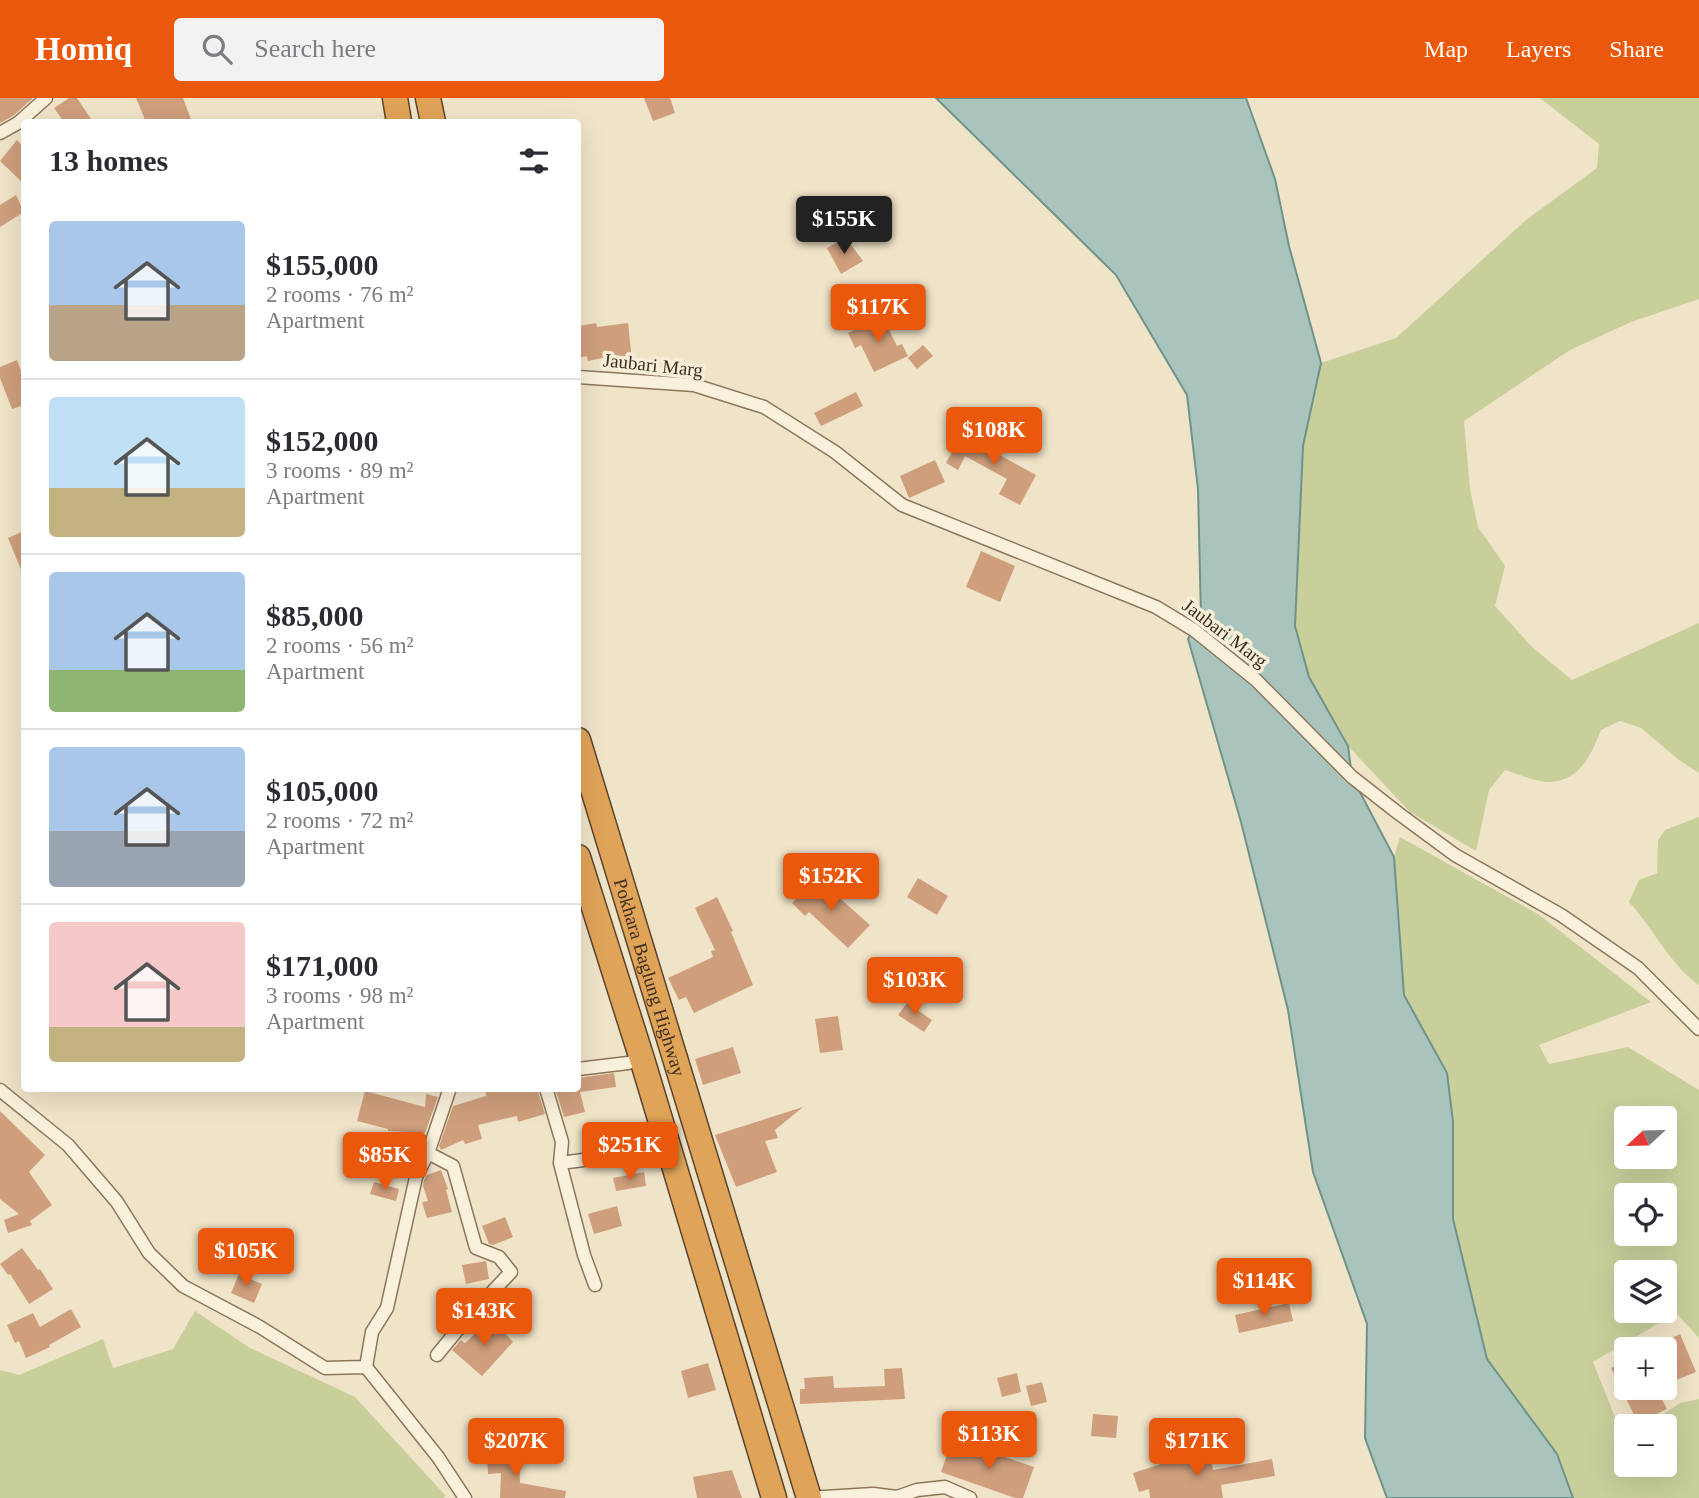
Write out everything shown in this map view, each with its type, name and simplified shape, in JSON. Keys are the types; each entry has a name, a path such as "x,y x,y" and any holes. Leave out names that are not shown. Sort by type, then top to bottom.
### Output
{"highway":[{"path":"395,98 398,119"},
{"path":"428,98 432,119"},
{"name":"Pokhara Baglung Highway","path":"581,750 808,1498"},
{"name":"Pokhara Baglung Highway","path":"581,866 774,1498"}],"street":[{"path":"22,119 46,98"},
{"path":"0,134 21,120"},
{"name":"Jaubari Marg","path":"581,377 694,385 764,407 835,452 902,505 1156,607 1194,630 1256,680 1352,777 1398,813 1455,855 1561,915 1638,968 1699,1028"},
{"path":"581,1069 642,1059"},
{"path":"0,1090 68,1145 117,1202 149,1253 183,1286 260,1327 325,1368 366,1367"},
{"path":"449,1092 428,1153 416,1177 387,1308 372,1332 366,1367 438,1457 465,1498"},
{"path":"547,1092 562,1142 560,1163 584,1255 596,1285"},
{"path":"560,1163 669,1149"},
{"path":"428,1153 453,1166 476,1248 499,1257 511,1272 437,1355"},
{"path":"808,1498 873,1494 897,1497 917,1490 945,1487 970,1498"}],"green space":[{"path":"1540,98 1699,98 1699,299 1631,322 1570,350 1464,421 1470,489 1478,527 1505,566 1495,606 1532,647 1572,680 1699,623 1699,773 1641,728 1620,721 1601,730 1583,765 1560,781 1544,782 1505,770 1489,790 1476,851 1410,812 1348,746 1309,677 1295,626 1303,446 1321,363 1396,338 1526,220 1597,168 1599,144"},
{"path":"1699,817 1699,985 1670,957 1629,902 1639,880 1657,873 1658,840 1665,830"},
{"path":"1400,837 1538,914 1651,1002 1539,1045 1549,1064 1628,1047 1699,1090 1699,1338 1677,1314 1677,1260 1614,1260 1614,1323 1659,1323 1635,1337 1614,1337 1614,1350 1593,1362 1614,1414 1614,1477 1677,1477 1677,1414 1664,1414 1680,1403 1699,1399 1699,1498 1573,1498 1557,1454 1487,1359 1453,1219 1453,1122 1447,1073 1404,995 1394,857"},
{"path":"195,1311 250,1348 355,1397 446,1496 0,1498 0,1370 19,1375 103,1339 113,1368 173,1349"}],"water":[{"path":"936,98 1246,98 1275,179 1289,246 1321,363 1303,446 1295,626 1309,677 1348,746 1352,777 1394,857 1404,995 1447,1073 1453,1122 1453,1219 1487,1359 1557,1454 1573,1498 1387,1498 1365,1438 1367,1324 1313,1172 1288,1010 1241,822 1188,639 1201,617 1198,489 1187,395 1116,275"}],"building":[{"path":"0,98 33,98 13,116 0,123"},
{"path":"69,98 77,98 91,119 62,119 54,108"},
{"path":"136,98 183,98 191,119 145,119"},
{"path":"644,98 670,98 675,113 653,121"},
{"path":"17,140 21,144 21,181 0,161"},
{"path":"16,195 21,206 21,214 0,227 0,205"},
{"path":"846,238 863,261 841,274 827,248"},
{"path":"883,317 897,346 902,344 908,356 874,372 861,345 855,348 848,333"},
{"path":"596,323 597,327 628,323 632,360 608,363 607,357 588,361 587,356 581,357 581,326"},
{"path":"923,345 933,356 917,369 908,358"},
{"path":"17,360 21,371 21,406 12,409 0,378 0,367"},
{"path":"856,392 863,406 821,426 814,413"},
{"path":"964,430 976,437 974,441 1036,475 1020,505 999,494 1007,479 965,456 958,470 946,463"},
{"path":"935,460 945,482 909,498 900,476"},
{"path":"21,532 21,570 8,538"},
{"path":"981,551 1015,566 1000,602 966,587"},
{"path":"817,878 870,925 848,948 809,912 805,916 792,903"},
{"path":"918,878 948,896 937,915 907,897"},
{"path":"717,897 753,985 694,1013 686,997 679,1000 668,978 713,957 711,951 715,950 695,908"},
{"path":"907,1003 932,1020 924,1032 898,1015"},
{"path":"838,1016 843,1050 820,1053 815,1019"},
{"path":"733,1047 741,1073 703,1085 695,1059"},
{"path":"614,1073 616,1087 581,1092 581,1078"},
{"path":"365,1092 425,1107 426,1094 438,1097 425,1133 388,1131 357,1121"},
{"path":"486,1092 538,1092 545,1114 518,1122 517,1116 478,1125 482,1139 465,1144 463,1140 441,1150 439,1146 453,1106 486,1096"},
{"path":"556,1092 580,1092 585,1112 564,1117"},
{"path":"803,1107 775,1130 778,1138 765,1141 777,1172 736,1187 715,1135"},
{"path":"0,1111 45,1155 29,1172 52,1205 30,1221 32,1225 8,1233 4,1220 19,1214 0,1199"},
{"path":"441,1170 452,1212 427,1218 422,1202 428,1201 423,1186 424,1180 427,1175"},
{"path":"644,1172 646,1186 616,1191 613,1178"},
{"path":"374,1182 399,1189 396,1201 370,1194"},
{"path":"617,1206 622,1226 594,1234 588,1214"},
{"path":"505,1217 513,1237 489,1244 482,1226"},
{"path":"22,1248 53,1289 29,1304 10,1274 8,1275 0,1264"},
{"path":"486,1261 489,1279 466,1284 462,1265"},
{"path":"239,1274 262,1284 254,1303 231,1293"},
{"path":"1289,1303 1293,1321 1239,1333 1235,1315"},
{"path":"71,1309 81,1327 49,1345 50,1347 26,1358 19,1341 15,1343 7,1325 33,1313 40,1327"},
{"path":"491,1319 513,1342 482,1376 452,1350 461,1340 465,1343"},
{"path":"1680,1334 1696,1372 1677,1380 1677,1337 1674,1337"},
{"path":"708,1363 716,1390 688,1398 681,1371"},
{"path":"902,1368 905,1399 800,1404 800,1389 805,1389 804,1378 833,1376 834,1388 885,1386 884,1369"},
{"path":"1017,1373 1021,1392 1002,1397 997,1378"},
{"path":"1042,1382 1047,1402 1031,1406 1026,1386"},
{"path":"1627,1400 1662,1400 1667,1409 1657,1414 1634,1414"},
{"path":"1093,1414 1118,1416 1116,1438 1091,1436"},
{"path":"951,1444 989,1455 990,1452 1034,1467 1023,1498 1015,1498 941,1472"},
{"path":"519,1450 520,1483 566,1491 565,1498 500,1498 501,1473 488,1474 487,1452"},
{"path":"1210,1454 1213,1470 1272,1459 1275,1476 1221,1485 1223,1498 1150,1498 1149,1489 1139,1492 1133,1473 1167,1462"},
{"path":"732,1470 742,1498 697,1498 693,1477"}]}
